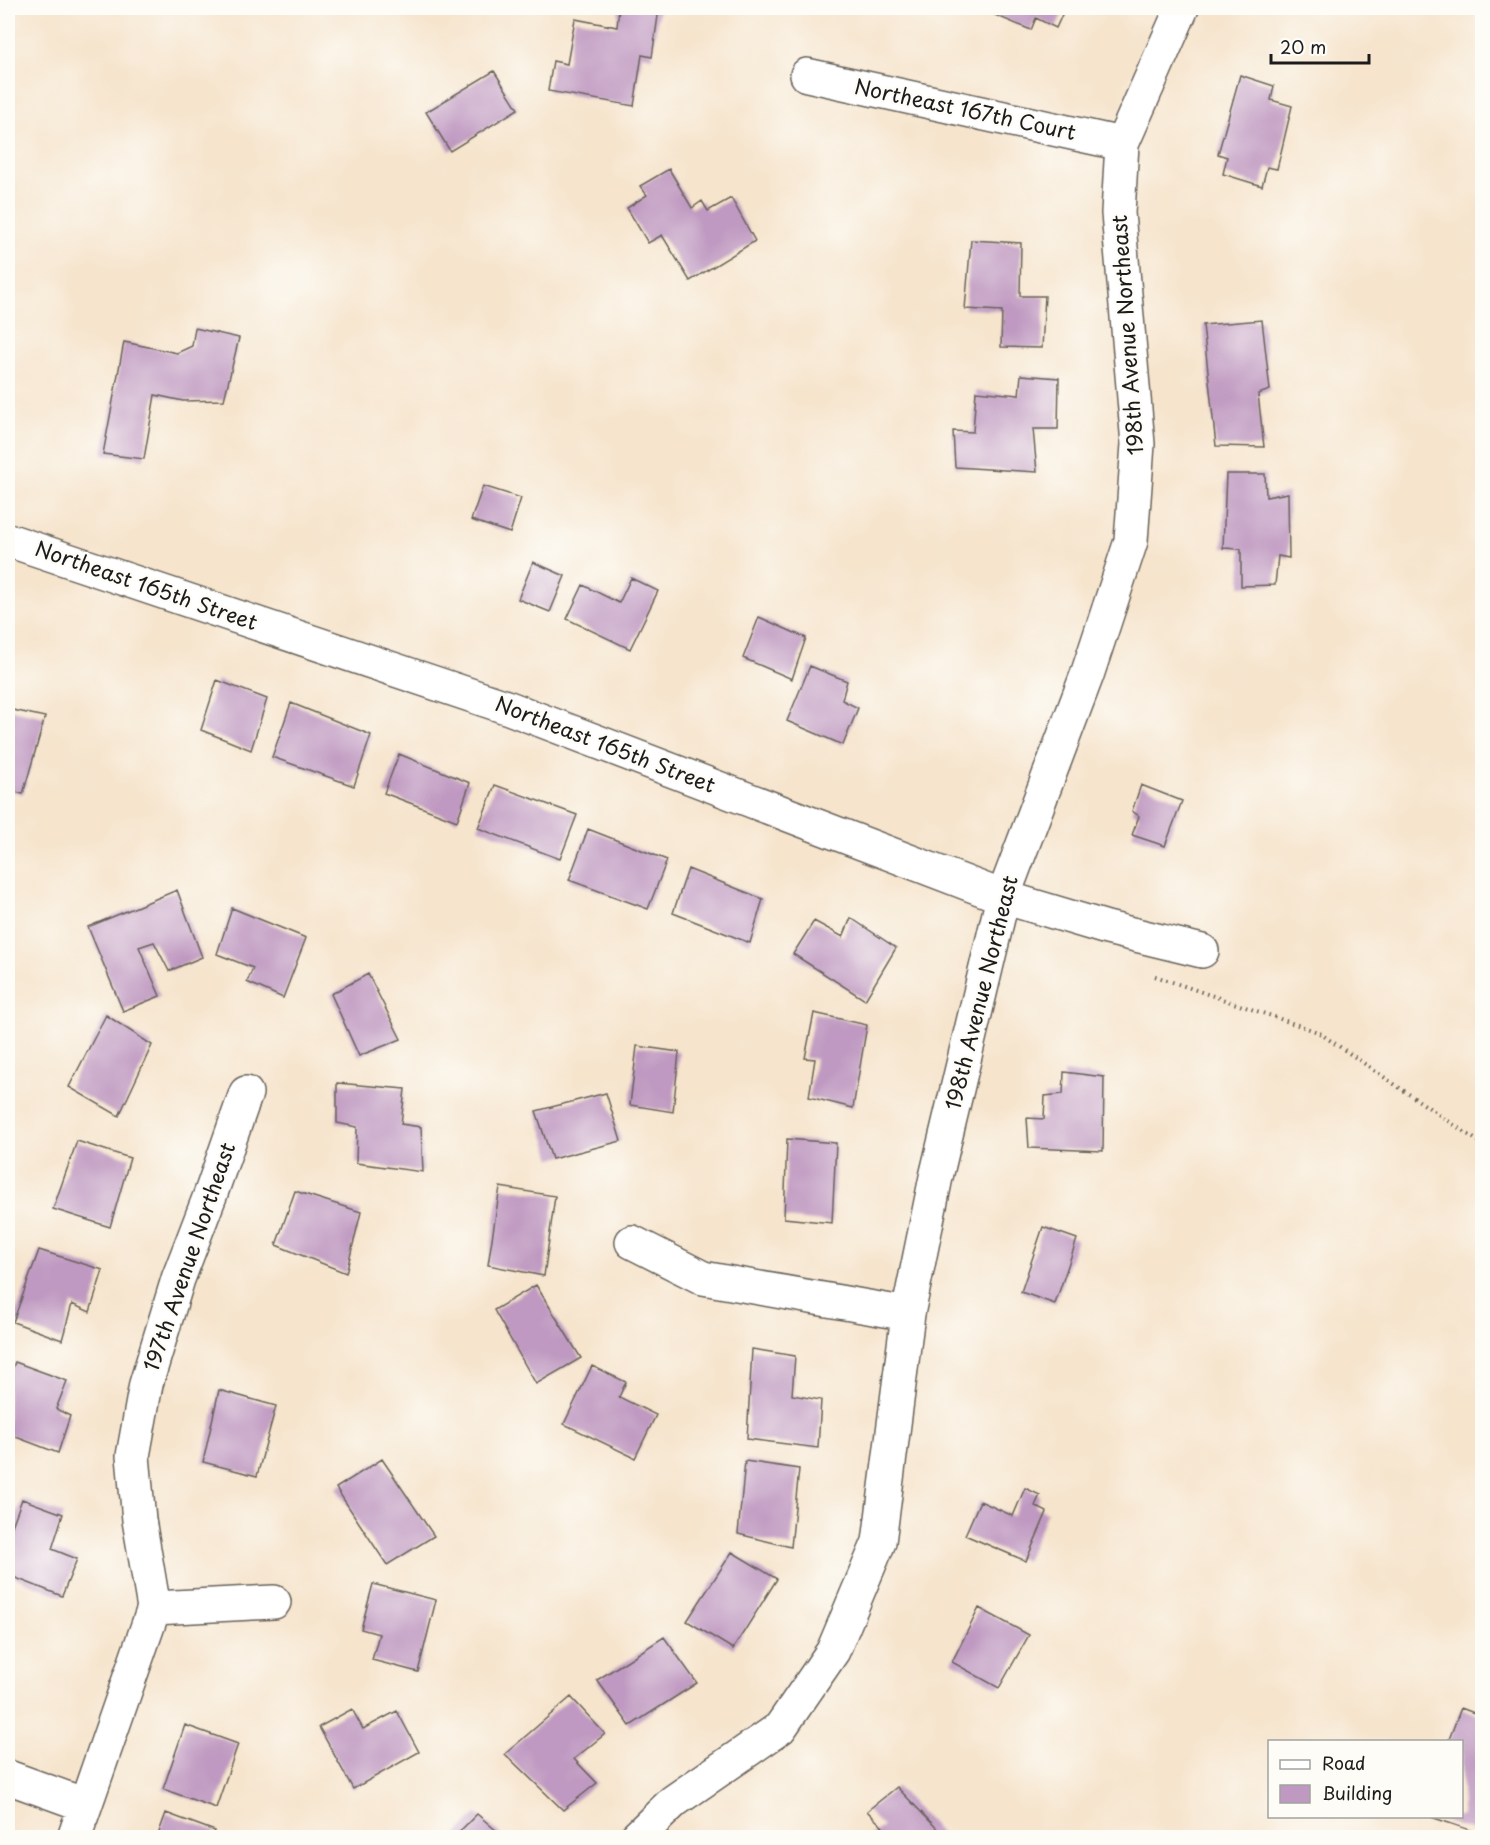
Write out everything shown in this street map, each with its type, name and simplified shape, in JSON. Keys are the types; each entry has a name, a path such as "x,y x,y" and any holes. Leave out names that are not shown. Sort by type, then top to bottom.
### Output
{"street":[{"name":"198th Avenue Northeast","path":"636,1838 674,1800 780,1728 832,1651 879,1542 908,1314 936,1177 1003,897 1087,675 1131,541 1138,444 1118,213 1122,144 1182,8"},
{"name":"Northeast 167th Court","path":"807,75 1122,144"},
{"name":"Northeast 165th Street","path":"8,540 509,708 1003,897 1107,928 1202,951"},
{"name":"197th Avenue Northeast","path":"74,1838 154,1608 139,1520 133,1456 146,1384 178,1279 246,1093"},
{"path":"632,1242 703,1278 908,1314"},
{"path":"154,1608 274,1602"},
{"path":"8,1777 85,1805"}],"path":[{"path":"1152,975 1318,1032 1482,1144"}],"building":[{"path":"619,8 659,9 652,57 642,55 634,106 548,91 553,61 567,64 575,19 617,27"},
{"path":"978,8 1065,8 1056,28 1036,18 1031,30"},
{"path":"494,71 518,109 450,151 426,112"},
{"path":"1240,75 1274,86 1271,100 1292,106 1277,169 1267,167 1262,186 1223,174 1227,157 1218,154"},
{"path":"669,169 692,208 702,201 708,211 731,198 755,241 690,281 662,235 648,243 627,208 647,195 640,186"},
{"path":"971,240 1021,243 1020,296 1045,296 1042,348 1001,347 1002,311 965,309"},
{"path":"1262,320 1270,390 1258,394 1264,447 1216,446 1203,325"},
{"path":"195,328 239,338 224,400 183,401 155,395 144,459 103,454 124,342 177,353 192,346"},
{"path":"1021,375 1059,378 1058,429 1033,429 1037,472 955,467 953,431 973,432 976,391 1019,395"},
{"path":"1226,474 1265,474 1266,497 1288,493 1289,558 1278,556 1275,585 1241,586 1241,549 1223,548"},
{"path":"483,486 521,498 510,533 471,520"},
{"path":"533,562 565,576 550,612 518,599"},
{"path":"631,578 658,591 630,649 567,619 583,585 619,603"},
{"path":"759,617 806,638 792,679 743,658"},
{"path":"810,666 847,681 842,700 858,708 843,745 787,721"},
{"path":"217,680 267,699 251,750 201,730"},
{"path":"291,703 371,735 354,786 272,757"},
{"path":"8,709 45,717 23,794 8,790"},
{"path":"399,754 470,783 457,821 384,793"},
{"path":"495,785 577,815 560,859 478,828"},
{"path":"1141,785 1182,801 1165,846 1132,835 1139,816 1132,811"},
{"path":"588,829 667,860 648,909 569,880"},
{"path":"688,869 763,899 750,943 673,913"},
{"path":"177,890 202,957 169,971 154,942 139,947 160,996 123,1011 88,927"},
{"path":"232,908 306,938 283,998 247,982 253,968 217,954"},
{"path":"851,918 896,948 865,1000 793,954 814,921 843,937"},
{"path":"368,974 401,1039 359,1056 331,994"},
{"path":"814,1013 867,1025 853,1108 809,1097 815,1059 805,1058"},
{"path":"106,1015 152,1045 119,1116 69,1087"},
{"path":"637,1046 679,1052 673,1112 630,1105"},
{"path":"1064,1072 1104,1077 1103,1151 1029,1148 1027,1118 1044,1119 1045,1096 1063,1094"},
{"path":"337,1083 405,1089 401,1124 421,1127 423,1172 356,1163 357,1127 337,1123"},
{"path":"606,1093 621,1141 552,1159 536,1111"},
{"path":"787,1139 836,1143 832,1223 784,1218"},
{"path":"77,1141 130,1158 110,1227 53,1209"},
{"path":"500,1187 555,1196 544,1276 488,1265"},
{"path":"295,1191 361,1212 346,1273 276,1245"},
{"path":"1043,1227 1077,1239 1055,1304 1021,1292"},
{"path":"39,1250 103,1270 90,1312 72,1304 62,1340 13,1322"},
{"path":"536,1285 581,1358 536,1384 494,1310"},
{"path":"752,1349 795,1356 792,1395 821,1400 818,1448 747,1439"},
{"path":"15,1362 67,1381 56,1409 70,1416 58,1453 8,1434 8,1380"},
{"path":"592,1366 626,1382 619,1397 656,1415 635,1458 564,1424"},
{"path":"219,1390 276,1406 257,1476 203,1462"},
{"path":"382,1459 434,1536 387,1565 336,1488"},
{"path":"745,1461 799,1469 791,1547 738,1534"},
{"path":"1025,1488 1040,1495 1035,1506 1047,1512 1026,1561 965,1535 980,1501 1013,1516"},
{"path":"22,1499 63,1514 52,1549 77,1559 62,1596 8,1575 8,1537"},
{"path":"732,1552 777,1579 733,1649 687,1621"},
{"path":"373,1584 436,1600 418,1672 372,1660 379,1634 361,1629"},
{"path":"979,1608 1029,1635 999,1688 952,1662"},
{"path":"664,1637 697,1683 630,1726 597,1680"},
{"path":"571,1697 605,1734 574,1759 597,1783 563,1810 505,1754"},
{"path":"1461,1708 1482,1716 1482,1834 1434,1818 1463,1818 1463,1740 1449,1740"},
{"path":"352,1709 363,1729 397,1711 419,1752 353,1789 319,1727"},
{"path":"185,1725 238,1744 216,1808 163,1789"},
{"path":"897,1787 946,1838 865,1838 883,1827 867,1811"},
{"path":"166,1813 215,1831 212,1838 157,1838"},
{"path":"477,1814 505,1838 453,1838"}]}
